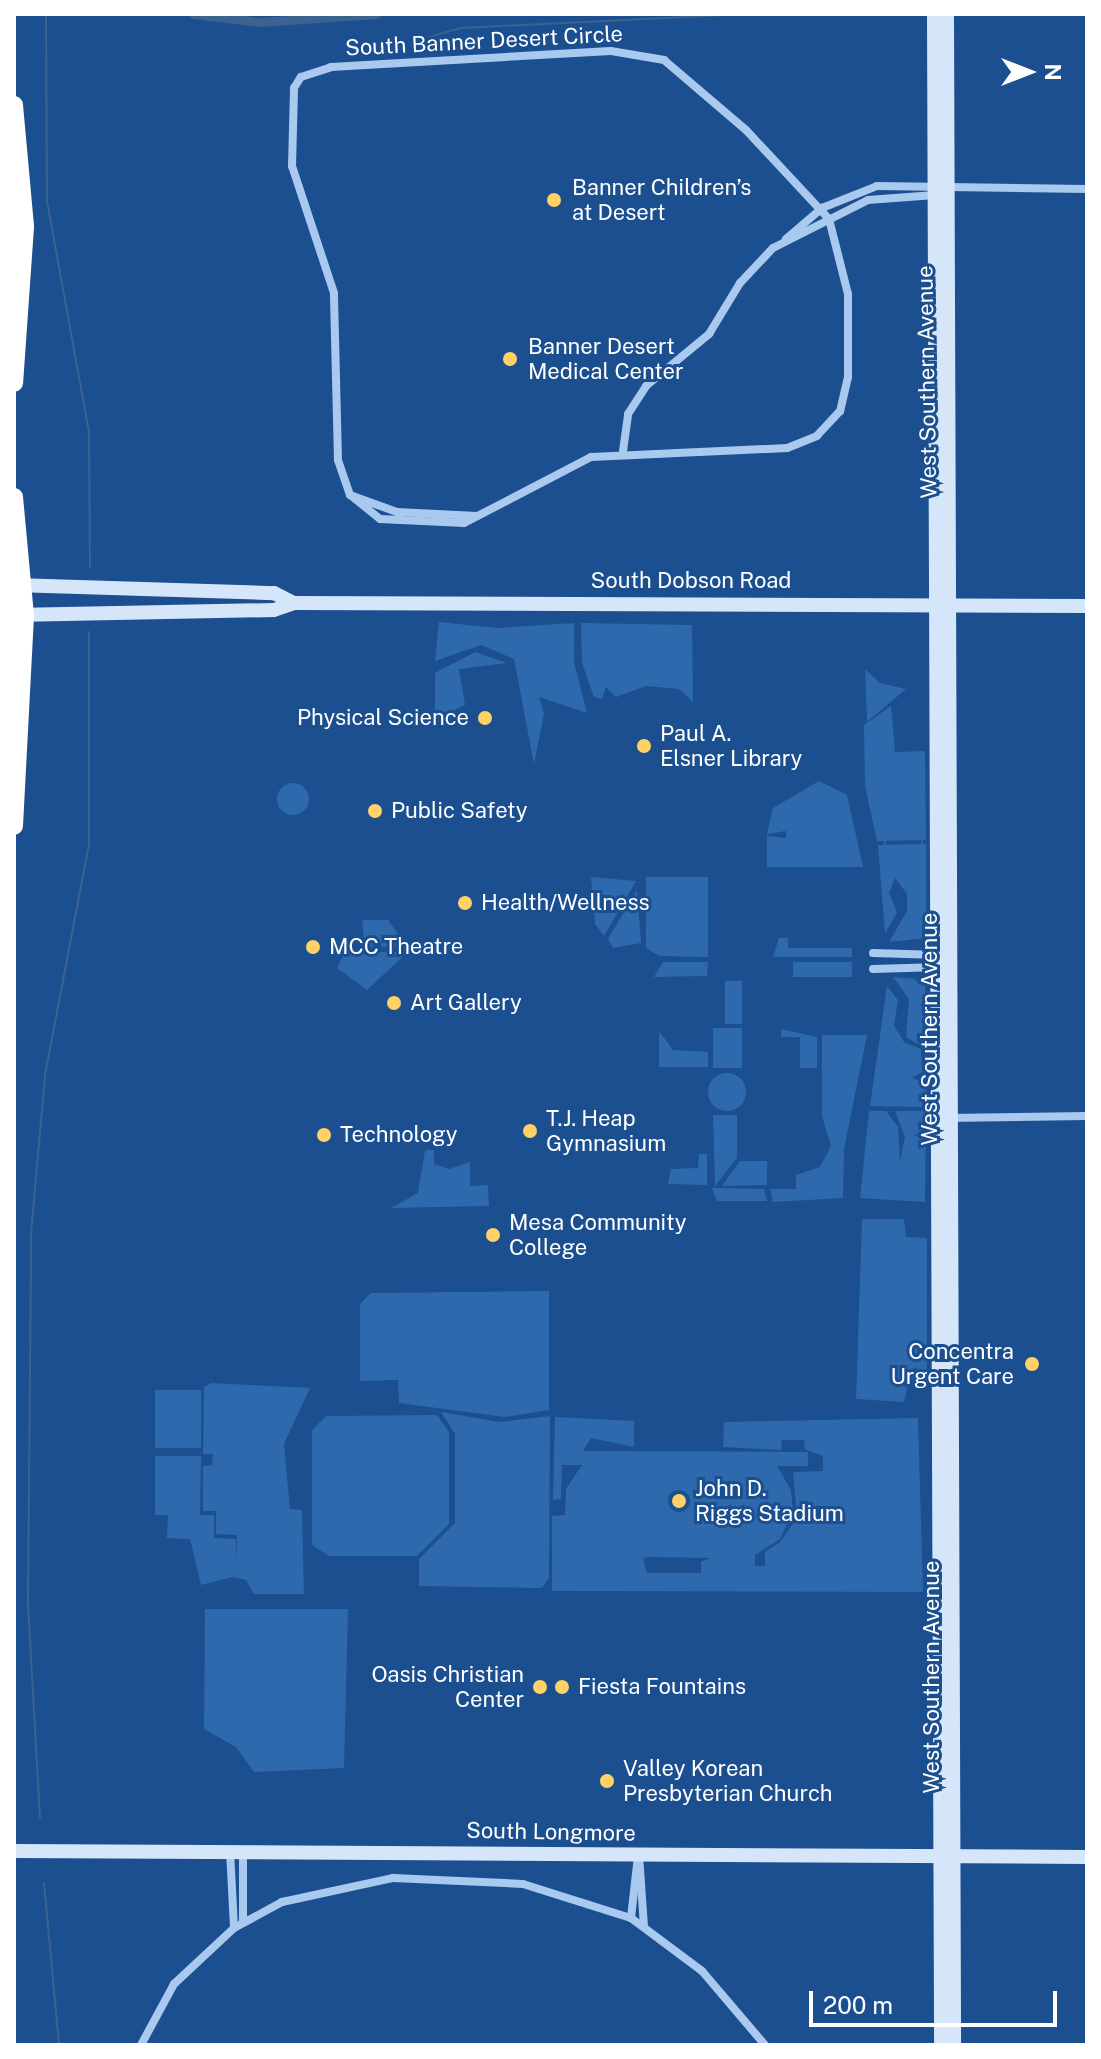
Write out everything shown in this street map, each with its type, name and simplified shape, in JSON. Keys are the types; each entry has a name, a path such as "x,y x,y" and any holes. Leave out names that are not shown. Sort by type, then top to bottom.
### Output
{"highway":[{"path":"14,105 25,273 14,383"},
{"path":"14,497 19,541 20,615 14,826"}],"main road":[{"name":"West Southern Avenue","path":"934,14 941,331 950,442 952,605 952,844 943,961"},
{"name":"West Southern Avenue","path":"938,191 947,14"},
{"name":"West Southern Avenue","path":"941,331 933,378 935,605 954,1713 941,2045"},
{"path":"933,378 950,442"},
{"name":"South Dobson Road","path":"19,585 274,593 294,603"},
{"name":"South Dobson Road","path":"20,615 274,610 294,603 1087,606"},
{"path":"937,772 952,844"},
{"name":"West Southern Avenue","path":"945,1118 939,1623 954,2045"},
{"path":"939,1623 948,1634 954,1713"},
{"name":"South Longmore","path":"14,1851 947,1859 1087,1857"}],"street":[{"name":"South Banner Desert Circle","path":"611,51 648,55 690,78 822,208 829,219 847,279 849,349 847,391 827,429 787,448 623,451 579,463 477,516 397,512 350,495 338,460 334,293 292,166 294,88 312,70 611,51"},
{"path":"623,451 628,414 646,386 701,342 740,283 822,208 877,186 938,191 1087,189"},
{"path":"786,239 868,200 938,191"},
{"path":"873,953 943,961"},
{"path":"873,969 943,961"},
{"path":"945,1118 1087,1116"},
{"path":"237,1851 243,1923"},
{"path":"234,1928 237,1851"},
{"path":"631,1918 639,1855"},
{"path":"639,1855 644,1926"},
{"path":"141,2045 174,1984 234,1928 332,1886 393,1878 523,1884 631,1918 702,1971 765,2045"}],"shaded area":[{"path":"439,622 497,628 574,623 574,662 587,713 539,697 544,714 534,764 514,659 481,645 435,661"},
{"path":"581,623 692,625 693,702 679,689 646,686 616,697 606,687 602,699 594,697 582,663"},
{"path":"475,652 507,663 459,669 465,705 452,711 451,726 448,713 435,716 435,673"},
{"path":"865,669 880,683 906,689 867,722"},
{"path":"891,706 895,752 925,751 926,840 877,841 865,786 864,725"},
{"path":"819,781 847,795 863,867 767,867 767,836 786,838 786,831 767,834 773,808"},
{"path":"293,783 305,787 309,799 305,811 293,815 281,811 277,799 281,787"},
{"path":"926,844 926,938 889,942 907,911 907,894 895,878 889,893 897,912 885,934 878,845"},
{"path":"591,877 636,881 604,936 595,924"},
{"path":"646,877 708,877 708,957 659,956 646,948"},
{"path":"637,890 641,943 613,948 608,939"},
{"path":"362,920 388,920 408,947 365,947"},
{"path":"779,938 788,938 788,948 852,948 852,957 773,957"},
{"path":"348,946 364,952 408,952 367,990 337,968"},
{"path":"663,962 708,962 707,976 654,977"},
{"path":"793,962 852,962 852,977 793,977"},
{"path":"893,977 926,980 921,1046 906,1037 909,999"},
{"path":"725,981 742,981 742,1024 725,1024"},
{"path":"887,986 898,1000 894,1025 904,1042 921,1049 922,1072 912,1078 926,1083 926,1107 870,1106"},
{"path":"713,1028 742,1028 742,1068 713,1068"},
{"path":"781,1029 817,1037 817,1068 800,1068 800,1037 781,1037"},
{"path":"659,1031 673,1050 708,1052 708,1067 659,1067"},
{"path":"822,1035 867,1035 844,1149 843,1198 773,1202 770,1189 796,1189 796,1175 820,1167 831,1146 822,1116"},
{"path":"727,1073 740,1079 746,1092 740,1105 727,1111 714,1105 708,1092 714,1079"},
{"path":"869,1111 886,1111 898,1127 900,1161 905,1137 895,1111 926,1111 925,1202 860,1198"},
{"path":"713,1115 737,1115 737,1158 715,1186"},
{"path":"425,1150 434,1150 434,1164 449,1169 470,1162 470,1186 488,1185 489,1206 391,1208 418,1193"},
{"path":"699,1154 707,1154 707,1185 668,1184 671,1169 698,1168"},
{"path":"740,1161 767,1161 767,1185 722,1186"},
{"path":"712,1188 764,1189 767,1201 717,1201"},
{"path":"862,1219 904,1219 906,1237 927,1238 927,1383 908,1385 904,1402 856,1399"},
{"path":"549,1291 549,1410 505,1417 399,1403 398,1380 360,1381 360,1304 371,1293"},
{"path":"211,1383 310,1388 284,1444 290,1509 302,1510 304,1594 254,1594 246,1580 233,1577 201,1585 190,1539 167,1538 168,1515 155,1515 155,1456 201,1456 200,1515 214,1515 214,1538 236,1539 237,1561 237,1535 216,1534 216,1511 203,1511 203,1466 212,1465 213,1454 203,1454 204,1387"},
{"path":"155,1390 201,1390 201,1448 155,1448"},
{"path":"441,1412 499,1422 550,1416 549,1578 542,1588 419,1586 419,1559 455,1523 455,1434"},
{"path":"437,1415 449,1432 449,1524 417,1556 329,1556 312,1545 312,1430 326,1416"},
{"path":"555,1417 634,1421 634,1447 591,1438 583,1451 808,1452 808,1466 777,1466 791,1490 793,1512 780,1539 755,1555 755,1566 765,1566 765,1552 780,1542 792,1525 796,1505 793,1472 823,1471 823,1456 805,1449 804,1440 782,1440 781,1450 723,1447 724,1422 918,1418 923,1592 552,1591 552,1516 565,1515 566,1489 582,1465 562,1465 561,1499 553,1500","holes":["643,1558 711,1558 701,1562 701,1573 647,1573"]},
{"path":"205,1609 348,1609 344,1768 254,1772 236,1747 204,1729"}],"waterway":[{"path":"46,14 47,201 89,431 90,567"},
{"path":"193,14 259,22 377,14"},
{"path":"429,37 460,28 742,14"},
{"path":"40,1818 28,1601 31,1233 45,1075 89,844 89,632"},
{"path":"885,836 885,844"},
{"path":"922,837 922,843"},
{"path":"44,1883 59,2045"}],"place":[{"name":"Banner Children’s at Desert","path":"554,200"},
{"name":"Banner Desert Medical Center","path":"510,359"},
{"name":"Physical Science","path":"485,718"},
{"name":"Paul A. Elsner Library","path":"644,746"},
{"name":"Public Safety","path":"375,811"},
{"name":"Health/Wellness","path":"465,903"},
{"name":"MCC Theatre","path":"313,947"},
{"name":"Art Gallery","path":"394,1003"},
{"name":"T.J. Heap Gymnasium","path":"530,1131"},
{"name":"Technology","path":"324,1135"},
{"name":"Mesa Community College","path":"493,1235"},
{"name":"Concentra Urgent Care","path":"1032,1364"},
{"name":"John D. Riggs Stadium","path":"679,1501"},
{"name":"Oasis Christian Center","path":"540,1687"},
{"name":"Fiesta Fountains","path":"562,1687"},
{"name":"Valley Korean Presbyterian Church","path":"607,1781"}]}
